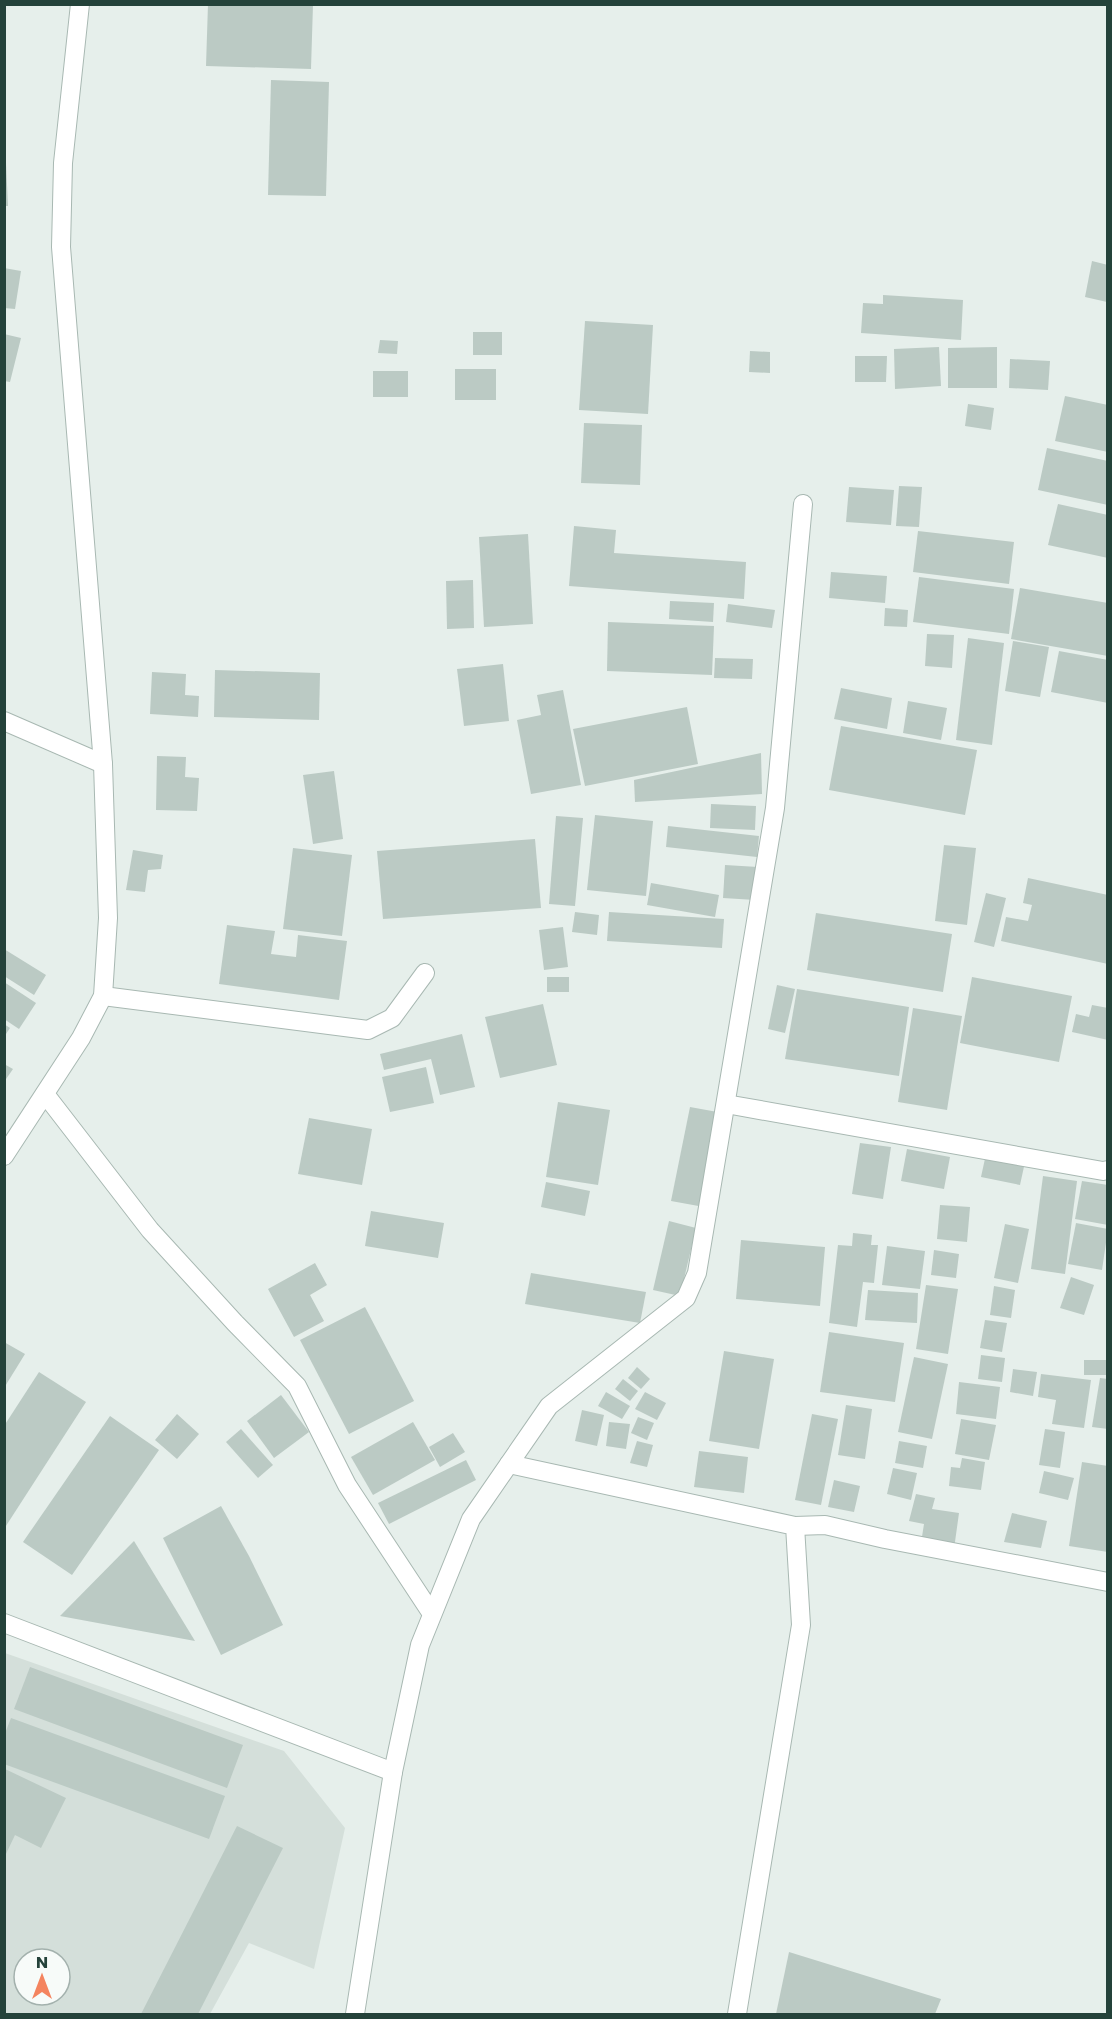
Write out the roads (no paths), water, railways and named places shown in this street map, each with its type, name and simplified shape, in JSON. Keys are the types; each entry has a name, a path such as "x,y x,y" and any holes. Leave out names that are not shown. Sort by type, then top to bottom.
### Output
{"street":[{"path":"4,1156 81,1038 103,996 108,918 103,764 61,247 63,163 80,4"},
{"path":"355,2014 393,1772 420,1645 471,1519 549,1406 686,1298 697,1273 775,808 803,504"},
{"path":"4,721 103,764"},
{"path":"103,996 368,1030 392,1018 425,973"},
{"path":"45,1094 150,1230 235,1323 297,1386 347,1485 432,1614"},
{"path":"726,1104 1107,1170"},
{"path":"509,1464 795,1526 825,1525 885,1539 1107,1582"},
{"path":"737,2014 801,1626 795,1526"},
{"path":"4,1623 393,1772"}]}
